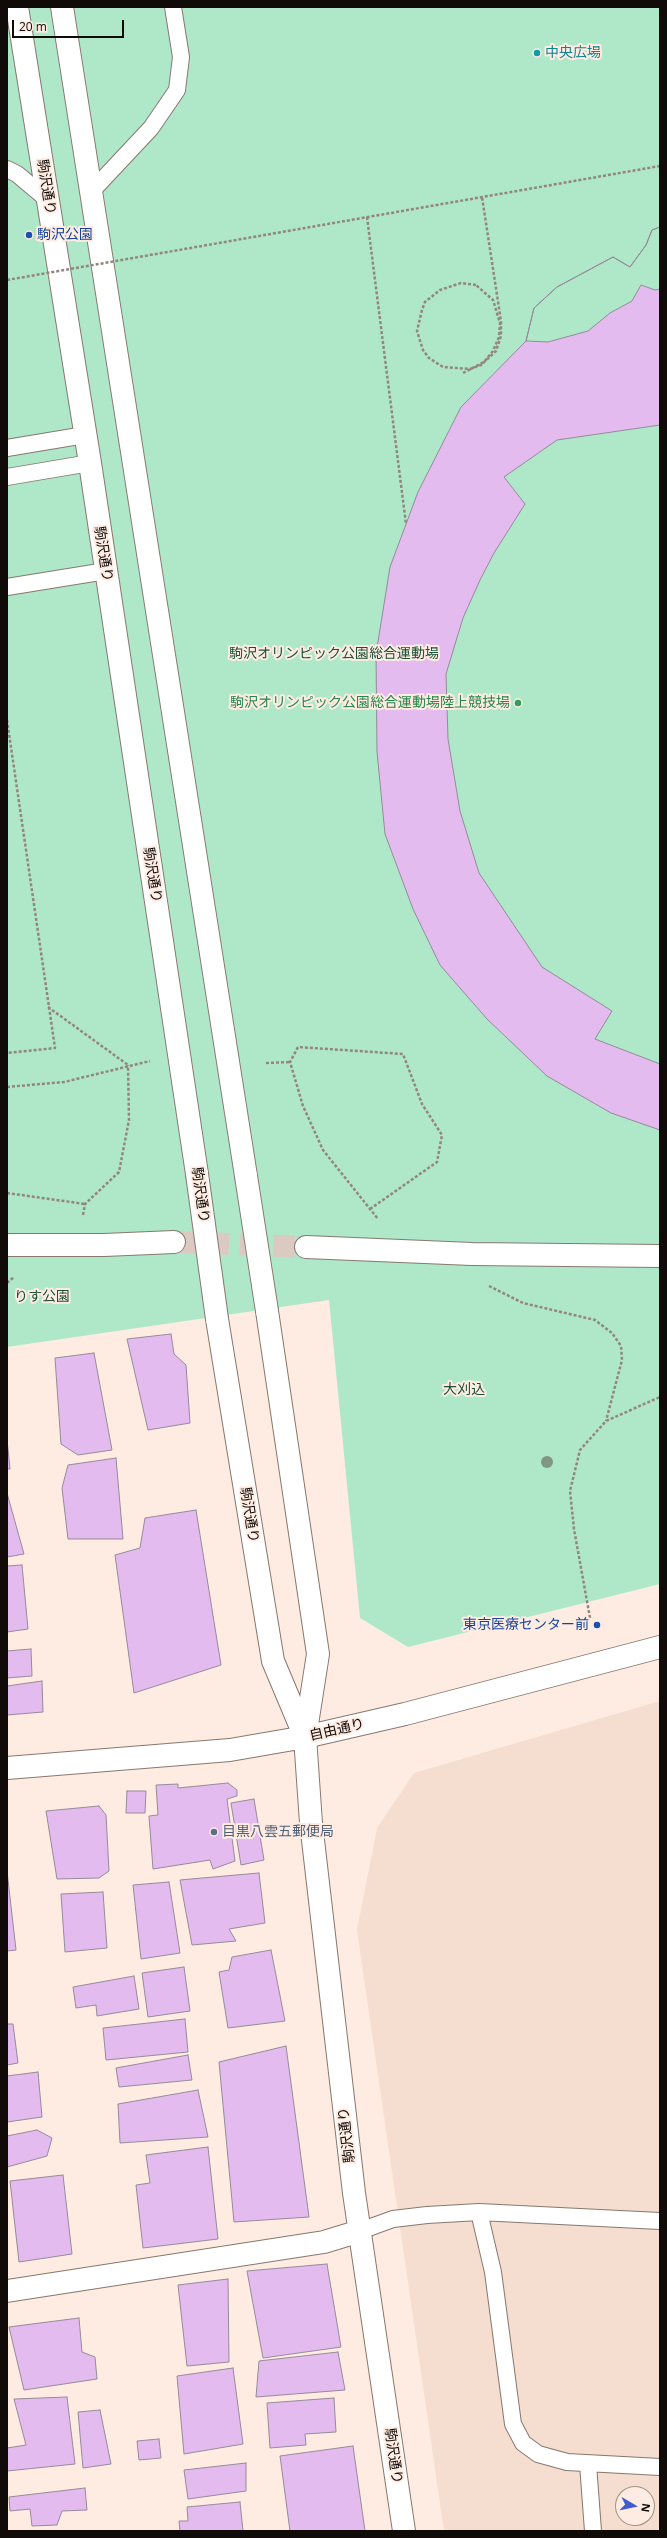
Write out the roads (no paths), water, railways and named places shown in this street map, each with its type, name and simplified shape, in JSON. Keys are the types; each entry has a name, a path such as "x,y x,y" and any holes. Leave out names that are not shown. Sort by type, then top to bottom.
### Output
{"main road":[{"name":"駒沢通り","path":"17,7 90,463 197,1174 217,1319 273,1661 305,1737"},
{"name":"駒沢通り","path":"62,7 246,1176 318,1654 305,1737 311,1824 360,2231 404,2531"},
{"path":"7,1245 104,1245 174,1242"},
{"path":"306,1247 472,1254 660,1256"},
{"name":"自由通り","path":"7,1768 230,1750 305,1737 406,1714 660,1647"},
{"path":"7,2290 324,2242 360,2231"}],"lane":[{"path":"91,192 151,128 176,90 180,57 173,7"},
{"path":"7,169 17,174 48,200"},
{"path":"7,448 85,436"},
{"path":"7,477 90,463"},
{"path":"7,587 106,571"},
{"path":"479,2212 493,2272 513,2424 518,2434 530,2449 548,2458 588,2464 660,2467"},
{"path":"360,2231 393,2219 427,2214 479,2212 660,2221"},
{"path":"588,2464 593,2531"}],"tunnel":[{"path":"174,1242 306,1247"}],"place":[{"name":"中央広場","path":"537,53"},
{"name":"駒沢公園","path":"29,235"},
{"name":"駒沢オリンピック公園総合運動場陸上競技場","path":"518,703"},
{"name":"東京医療センター前","path":"597,1625"},
{"name":"目黒八雲五郵便局","path":"214,1832"}],"park label":[{"name":"駒沢オリンピック公園総合運動場","path":"334,654"},
{"name":"りす公園","path":"42,1297"},
{"name":"大刈込","path":"464,1390"}]}
